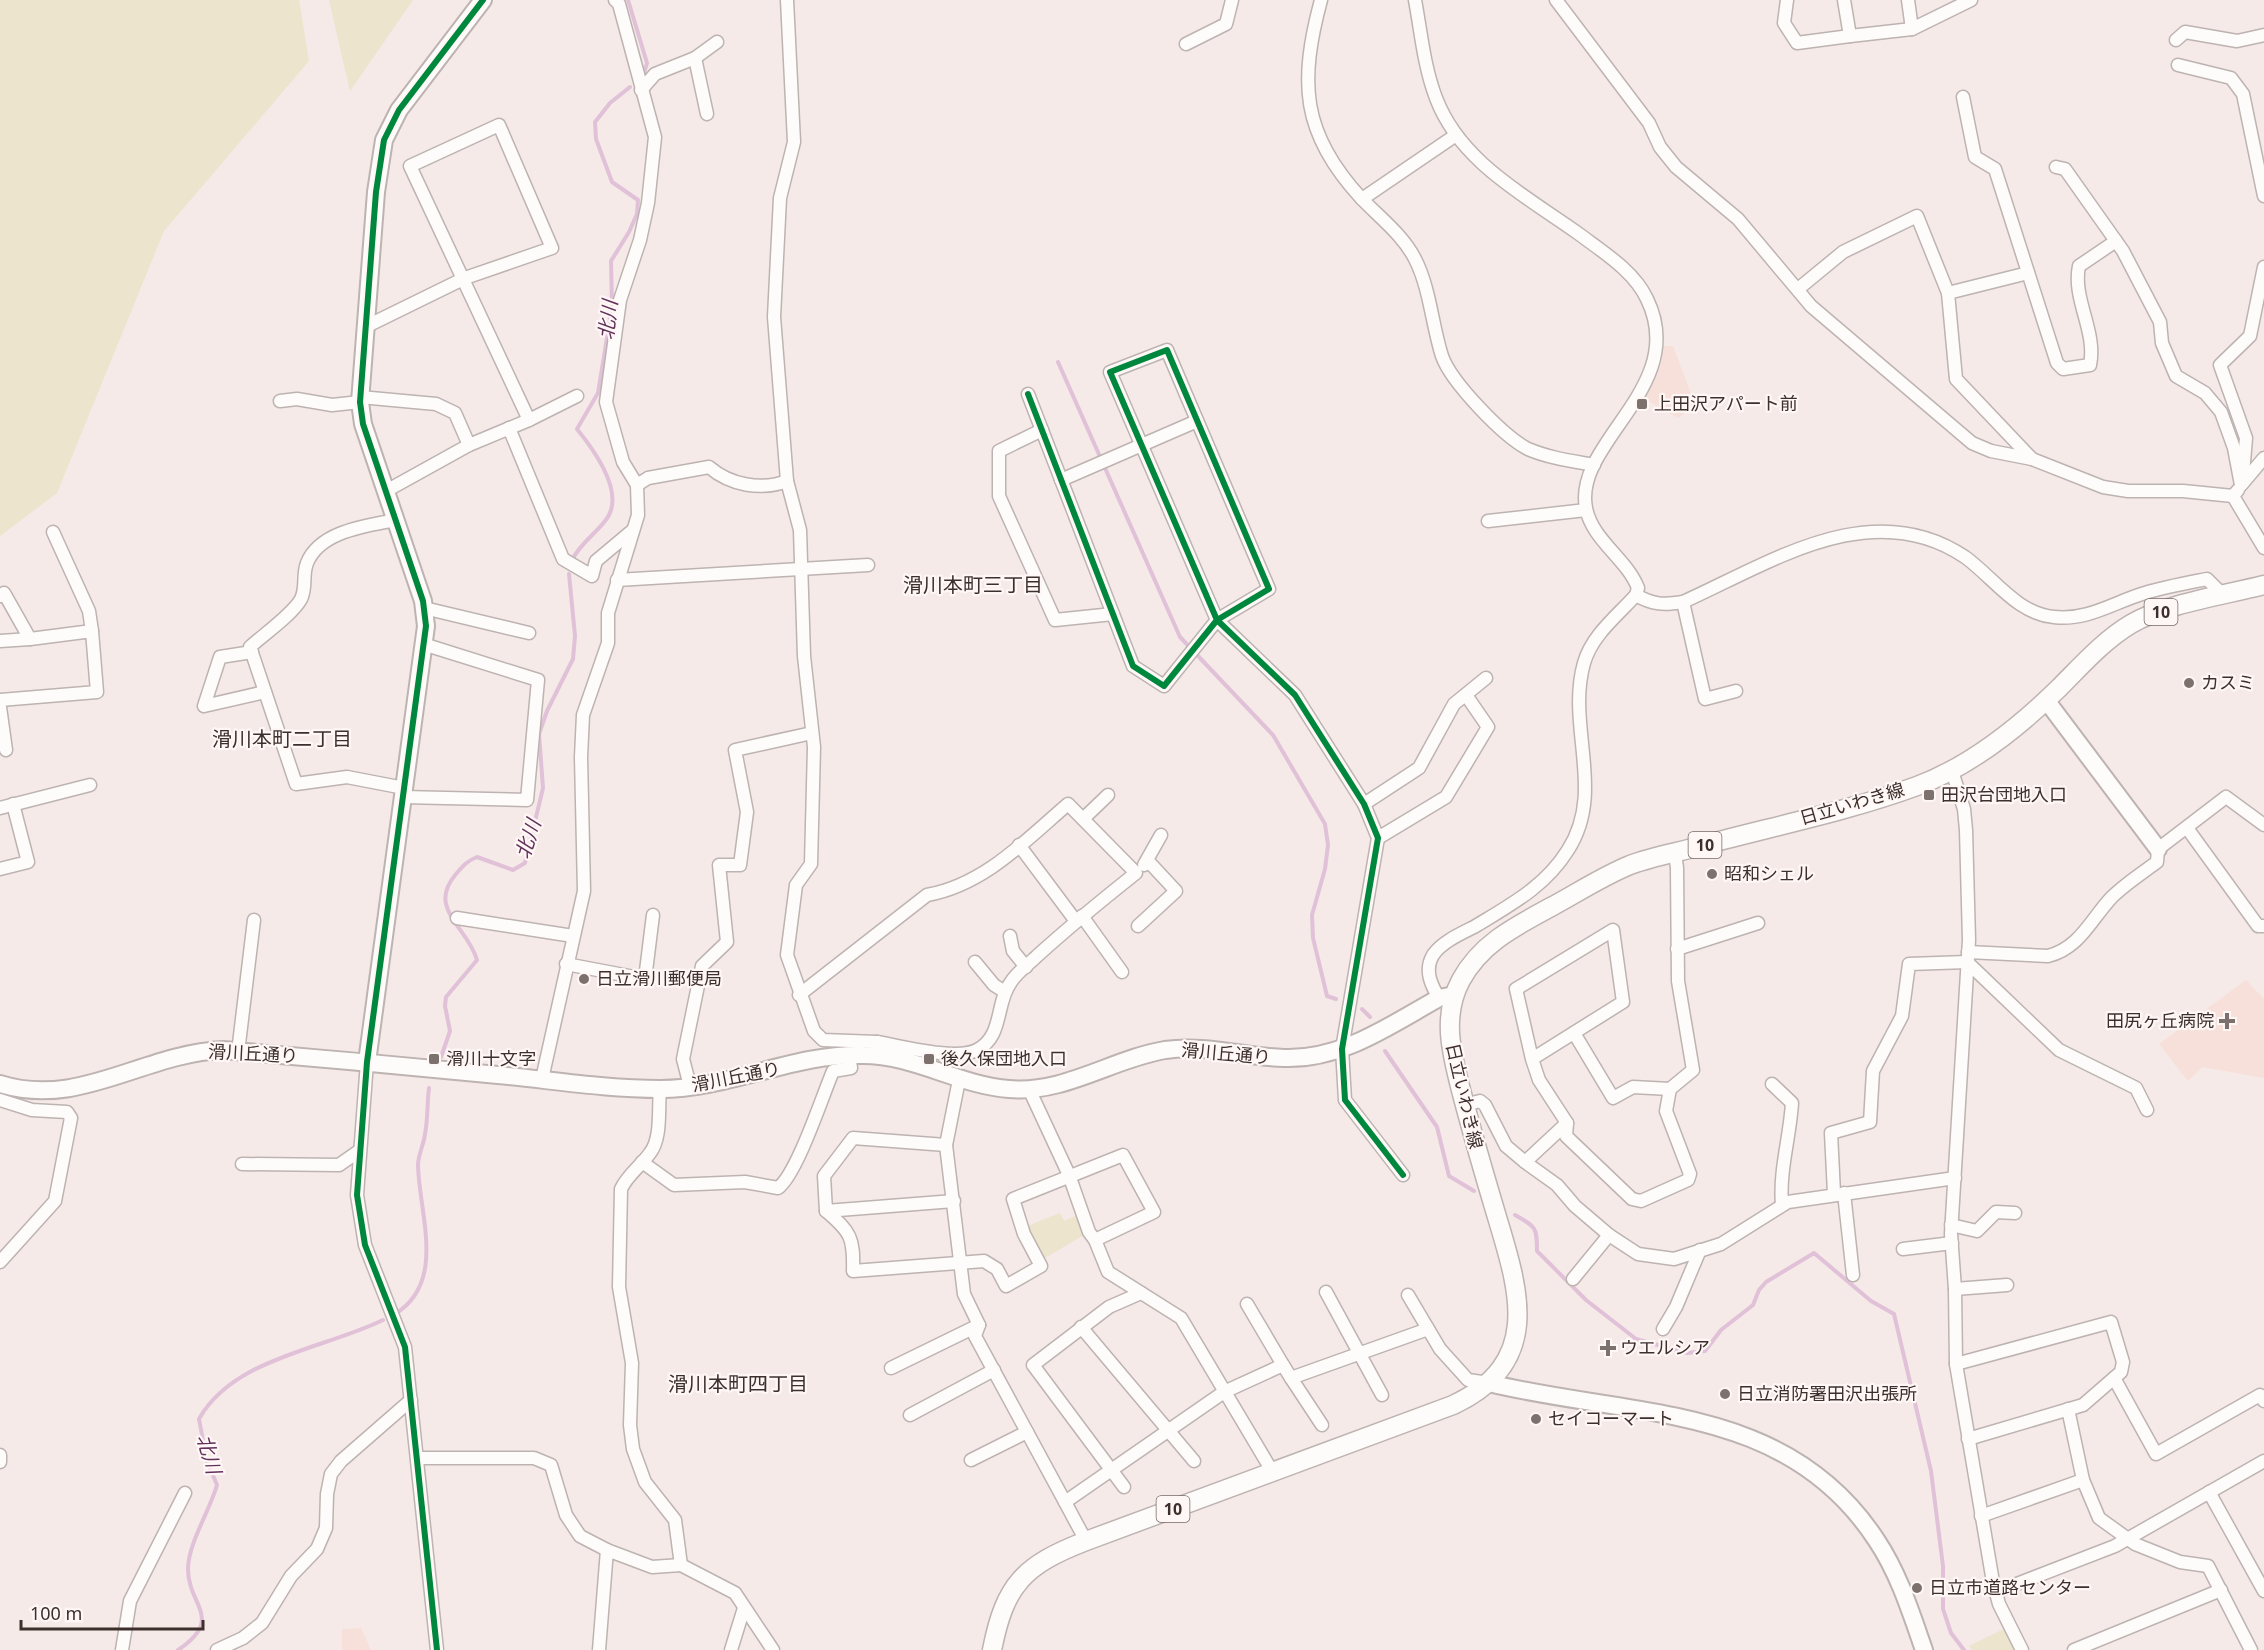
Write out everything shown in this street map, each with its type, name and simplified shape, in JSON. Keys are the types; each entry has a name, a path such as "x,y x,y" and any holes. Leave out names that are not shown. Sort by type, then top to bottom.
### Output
{"main road":[{"name":"日立いわき線","path":"992,1650 999,1616 1019,1580 1044,1559 1086,1541 1453,1404 1489,1383 1509,1352 1515,1335 1518,1297 1465,1106 1450,1036 1450,1011 1446,997 1474,960 1507,931 1620,870 1893,794 1952,771 1990,747 2130,625 2143,618 2264,585"}],"street":[{"path":"437,1650 405,1347 365,1245 357,1195 367,1062 426,626 423,608 396,520 363,424 360,399 376,192 384,140 399,110 483,0"},
{"path":"542,1079 584,891 581,757 583,715 608,643 608,613 638,515 637,485 623,462 606,402 620,300 640,240 648,203 655,137 619,4 615,0"},
{"path":"787,0 794,142 780,198 774,317 787,481 800,530 804,656 812,732 811,864 796,885 786,956 811,1025 823,1040 877,1049 963,1054 977,1050 990,1039 1005,992 1011,981 1078,918 1149,862 1161,836"},
{"path":"1185,44 1226,24 1232,0"},
{"path":"1321,0 1307,63 1312,116 1333,163 1362,199 1398,235 1416,261 1442,354 1454,377 1509,436 1527,448 1552,457 1594,465"},
{"path":"1415,0 1435,96 1456,135 1473,155 1493,172 1619,264 1647,299 1654,322 1653,363 1639,394 1594,465 1588,480 1586,510 1604,542 1638,588 1636,595 1606,625 1594,641 1584,662 1579,690 1587,776 1586,807 1569,849 1537,888 1452,939 1433,956 1428,974 1446,997"},
{"path":"1556,0 1649,123 1660,147 1676,167 1738,219 1811,306 1972,442 1991,451 2032,459 2103,487 2156,493 2183,491 2233,496"},
{"path":"1787,0 1784,23 1797,43 1912,29 1971,0"},
{"path":"1844,0 1850,36"},
{"path":"1908,0 1912,29"},
{"path":"2176,40 2185,32 2237,41 2264,35"},
{"path":"641,90 655,74 695,58 717,42"},
{"path":"695,58 707,114"},
{"path":"2178,65 2231,78 2243,94 2264,196"},
{"path":"1963,97 1975,157 1995,170 2056,363 2063,369 2090,365 2093,351 2077,278 2079,266 2116,241"},
{"path":"365,327 465,279 552,248 499,125 410,166 465,279 529,420"},
{"path":"1362,199 1456,135"},
{"path":"2056,167 2065,169 2116,241 2160,322 2162,344 2176,376 2205,393 2221,412 2234,448 2241,485"},
{"path":"1798,289 1843,252 1917,216 1948,293 1956,379 2032,459"},
{"path":"2241,485 2246,438 2220,365 2250,336 2264,267"},
{"path":"1948,293 2028,273"},
{"path":"1028,394 1133,666 1164,686 1217,620 1269,589 1167,350 1110,372 1141,445 1217,620 1295,695 1364,804 1378,838 1342,1049 1345,1100 1403,1175"},
{"path":"386,491 469,445 529,420 577,396"},
{"path":"280,401 297,399 332,405 360,399 436,404 455,413 469,445"},
{"path":"1061,480 1197,421"},
{"path":"509,428 563,560 592,576 596,561 633,530"},
{"path":"1042,430 999,452 999,496 1054,620 1113,614"},
{"path":"2233,496 2264,458"},
{"path":"637,485 648,478 709,467 735,483 776,485 787,481"},
{"path":"2233,496 2264,548"},
{"path":"1488,521 1586,510"},
{"path":"396,520 340,533 325,543 308,561 306,588 300,602 250,647 296,784 347,777 403,793 527,800 538,680 423,644"},
{"path":"1636,595 1649,603 1662,606 1683,602 1830,537 1858,531 1901,532 1936,542 1963,556 2016,601 2051,617 2073,618 2089,615 2144,593 2208,579 2223,595"},
{"path":"0,700 97,692 89,611 53,532"},
{"path":"617,580 868,565"},
{"path":"0,596 4,593 30,639"},
{"path":"1683,602 1704,699 1736,691"},
{"path":"423,608 529,633"},
{"path":"0,641 92,631"},
{"path":"252,652 220,657 204,706 265,692"},
{"path":"1364,804 1419,768 1454,704 1486,678"},
{"path":"1378,838 1446,797 1488,727 1466,694"},
{"path":"1853,1275 1831,1133 1870,1122 1873,1071 1902,1016 1909,964 1968,957 2048,956 2060,953 2078,940 2113,897 2157,862 2158,849 2046,700"},
{"path":"0,706 6,750"},
{"path":"690,1086 683,1059 702,966 727,942 718,865 740,865 747,812 735,750 812,732"},
{"path":"1952,771 1964,809 1966,830 1968,957 1952,1225 1956,1364 1996,1592 2022,1650"},
{"path":"0,808 90,785"},
{"path":"1083,819 1107,795"},
{"path":"2158,849 2226,797 2264,825"},
{"path":"0,869 28,862 13,804"},
{"path":"800,995 927,895 940,892 998,866 1068,804 1136,873"},
{"path":"2187,828 2258,926 2264,926"},
{"path":"1019,845 1122,972"},
{"path":"1532,1059 1623,1002 1613,930 1516,989 1532,1059 1539,1080 1567,1123 1566,1136 1632,1199 1641,1201 1688,1180 1690,1174 1666,1111 1670,1089 1693,1070 1678,981 1675,853"},
{"path":"1138,926 1176,891 1149,862"},
{"path":"566,964 645,979 653,915"},
{"path":"457,918 573,936"},
{"path":"237,1052 254,920"},
{"path":"1677,949 1758,923"},
{"path":"1010,936 1013,951 1026,967"},
{"path":"1968,957 2059,1050 2136,1088 2146,1110"},
{"path":"975,962 994,985 1005,992"},
{"name":"滑川丘通り","path":"0,1084 35,1092 76,1089 189,1053 237,1052 660,1089 690,1086 877,1049 959,1080 1010,1090 1029,1089 1054,1086 1126,1059 1168,1050 1213,1049 1281,1058 1302,1058 1342,1049 1446,997"},
{"path":"1574,1033 1613,1098 1633,1087 1670,1089"},
{"path":"642,1162 674,1185 745,1182 778,1188 796,1166 832,1071 851,1068 849,1055"},
{"path":"959,1080 946,1144 964,1294 979,1325 975,1336 1086,1541"},
{"path":"1772,1084 1792,1103 1791,1131 1780,1186 1782,1205"},
{"path":"660,1089 655,1144 642,1162 628,1175 621,1189 619,1295 632,1363 630,1425 633,1449 645,1482 675,1520 681,1565"},
{"path":"1029,1089 1069,1174 1089,1232 1095,1240 1108,1272 1181,1317 1272,1471"},
{"path":"0,1100 32,1110 67,1112 71,1118 55,1201 0,1262"},
{"path":"1465,1106 1480,1101 1485,1105 1506,1146 1557,1185 1575,1206 1609,1235 1638,1254 1674,1259 1721,1244 1788,1202 1955,1178"},
{"path":"1525,1162 1567,1123"},
{"path":"946,1144 853,1138 824,1176 826,1211 845,1227 854,1242 854,1271 961,1262 990,1263 1006,1286 1041,1266 1024,1234 1013,1199 1069,1174 1123,1155 1154,1212 1095,1240"},
{"path":"242,1164 339,1165 359,1151"},
{"path":"826,1211 954,1201"},
{"path":"1952,1225 1977,1231 1996,1212 2014,1213"},
{"path":"1572,1279 1609,1235"},
{"path":"1903,1249 1952,1243"},
{"path":"1663,1329 1676,1307 1700,1250"},
{"path":"1955,1289 2007,1285"},
{"path":"1326,1292 1382,1395"},
{"path":"1124,1487 1033,1365 1109,1307 1141,1293"},
{"path":"1408,1296 1440,1349 1468,1380 1524,1392 1675,1416 1739,1432 1776,1447 1809,1468 1835,1490 1878,1541 1903,1592 1924,1650"},
{"path":"1247,1304 1322,1425"},
{"path":"1956,1364 2111,1322 2123,1369 2083,1405 1968,1440"},
{"path":"891,1368 979,1325"},
{"path":"1081,1327 1194,1461"},
{"path":"1291,1378 1428,1329"},
{"path":"1065,1502 1224,1392 1283,1365"},
{"path":"910,1415 994,1370"},
{"path":"2114,1378 2157,1454 2263,1396"},
{"path":"217,1650 243,1638 262,1623 291,1576 317,1549 326,1528 327,1494 331,1474 341,1461 411,1400"},
{"path":"2068,1409 2083,1480 2099,1518 2128,1538 2180,1562 2208,1566 2251,1650"},
{"path":"971,1460 1027,1432"},
{"path":"0,1455 0,1461"},
{"path":"418,1458 534,1458 551,1466 566,1515 580,1536 607,1550 652,1567 681,1565 735,1593 773,1650"},
{"path":"1996,1592 2115,1546 2264,1461"},
{"path":"1981,1516 2083,1480"},
{"path":"2209,1492 2264,1591"},
{"path":"122,1650 130,1601 185,1493"},
{"path":"599,1650 607,1550"},
{"path":"2074,1650 2221,1590"},
{"path":"731,1650 744,1608"}],"shaded area":[{"path":"0,0 299,0 309,61 164,231 57,493 0,536"},
{"path":"329,0 413,0 350,91"},
{"path":"1662,346 1673,346 1695,404 1678,418 1643,398 1657,372"},
{"name":"田尻ヶ丘病院","path":"2246,980 2264,999 2264,1078 2202,1067 2188,1081 2159,1044"},
{"path":"1084,1212 1089,1232 1038,1262 1025,1227 1060,1213 1064,1221"},
{"path":"2010,1626 2022,1650 1972,1650 1969,1646"},
{"path":"361,1628 371,1650 342,1650 342,1629"}],"waterway":[{"name":"北川","path":"628,0 647,63 643,77"},
{"name":"北川","path":"572,560 605,521 611,510 612,499 606,473 577,429 598,393 612,307 611,261 637,214 638,200 612,182 596,139 595,122 610,103 630,87"},
{"path":"1058,362 1180,637 1273,735 1325,824 1328,845 1325,869 1312,915 1313,938 1327,996 1336,999"},
{"name":"北川","path":"441,1057 450,1031 445,1006 446,997 477,960 447,908 445,898 448,886 463,866 477,857 513,870 525,863 543,788 539,734 547,711 573,659 575,636 569,574"},
{"path":"1362,1009 1370,1017"},
{"path":"1385,1051 1437,1127 1449,1176 1474,1191"},
{"name":"北川","path":"395,1314 411,1300 421,1284 425,1266 425,1225 418,1165 426,1128 429,1088"},
{"path":"1515,1215 1534,1228 1537,1237 1537,1251 1586,1300 1636,1339 1687,1353 1705,1351 1721,1330 1753,1305 1759,1290 1766,1282 1814,1253 1871,1301 1894,1314 1931,1471 1943,1566 1943,1609 1951,1633 1964,1650"},
{"name":"北川","path":"178,1650 192,1639 202,1620 201,1611 189,1582 189,1559 195,1538 217,1485 207,1461 199,1419 214,1398 234,1382 257,1369 383,1320"}],"cycle path":[{"path":"437,1650 405,1347 365,1245 357,1195 367,1062 426,626 423,601 363,424 360,402 376,192 384,140 399,110 483,0"},
{"path":"1028,394 1133,666 1164,686 1217,620 1269,589 1167,350 1110,372 1217,620 1295,695 1364,804 1378,838 1342,1049 1345,1100 1403,1175"}],"place":[{"name":"上田沢アパート前","path":"1642,404"},
{"name":"カスミ","path":"2189,683"},
{"name":"田沢台団地入口","path":"1929,795"},
{"name":"昭和シェル","path":"1712,874"},
{"name":"日立滑川郵便局","path":"584,979"},
{"name":"田尻ヶ丘病院","path":"2227,1021"},
{"name":"滑川十文字","path":"434,1059"},
{"name":"後久保団地入口","path":"929,1059"},
{"name":"ウエルシア","path":"1608,1348"},
{"name":"日立消防署田沢出張所","path":"1725,1394"},
{"name":"セイコーマート","path":"1536,1419"},
{"name":"日立市道路センター","path":"1917,1588"}],"district":[{"name":"滑川本町三丁目","path":"973,585"},
{"name":"滑川本町二丁目","path":"282,739"},
{"name":"滑川本町四丁目","path":"738,1384"}]}
